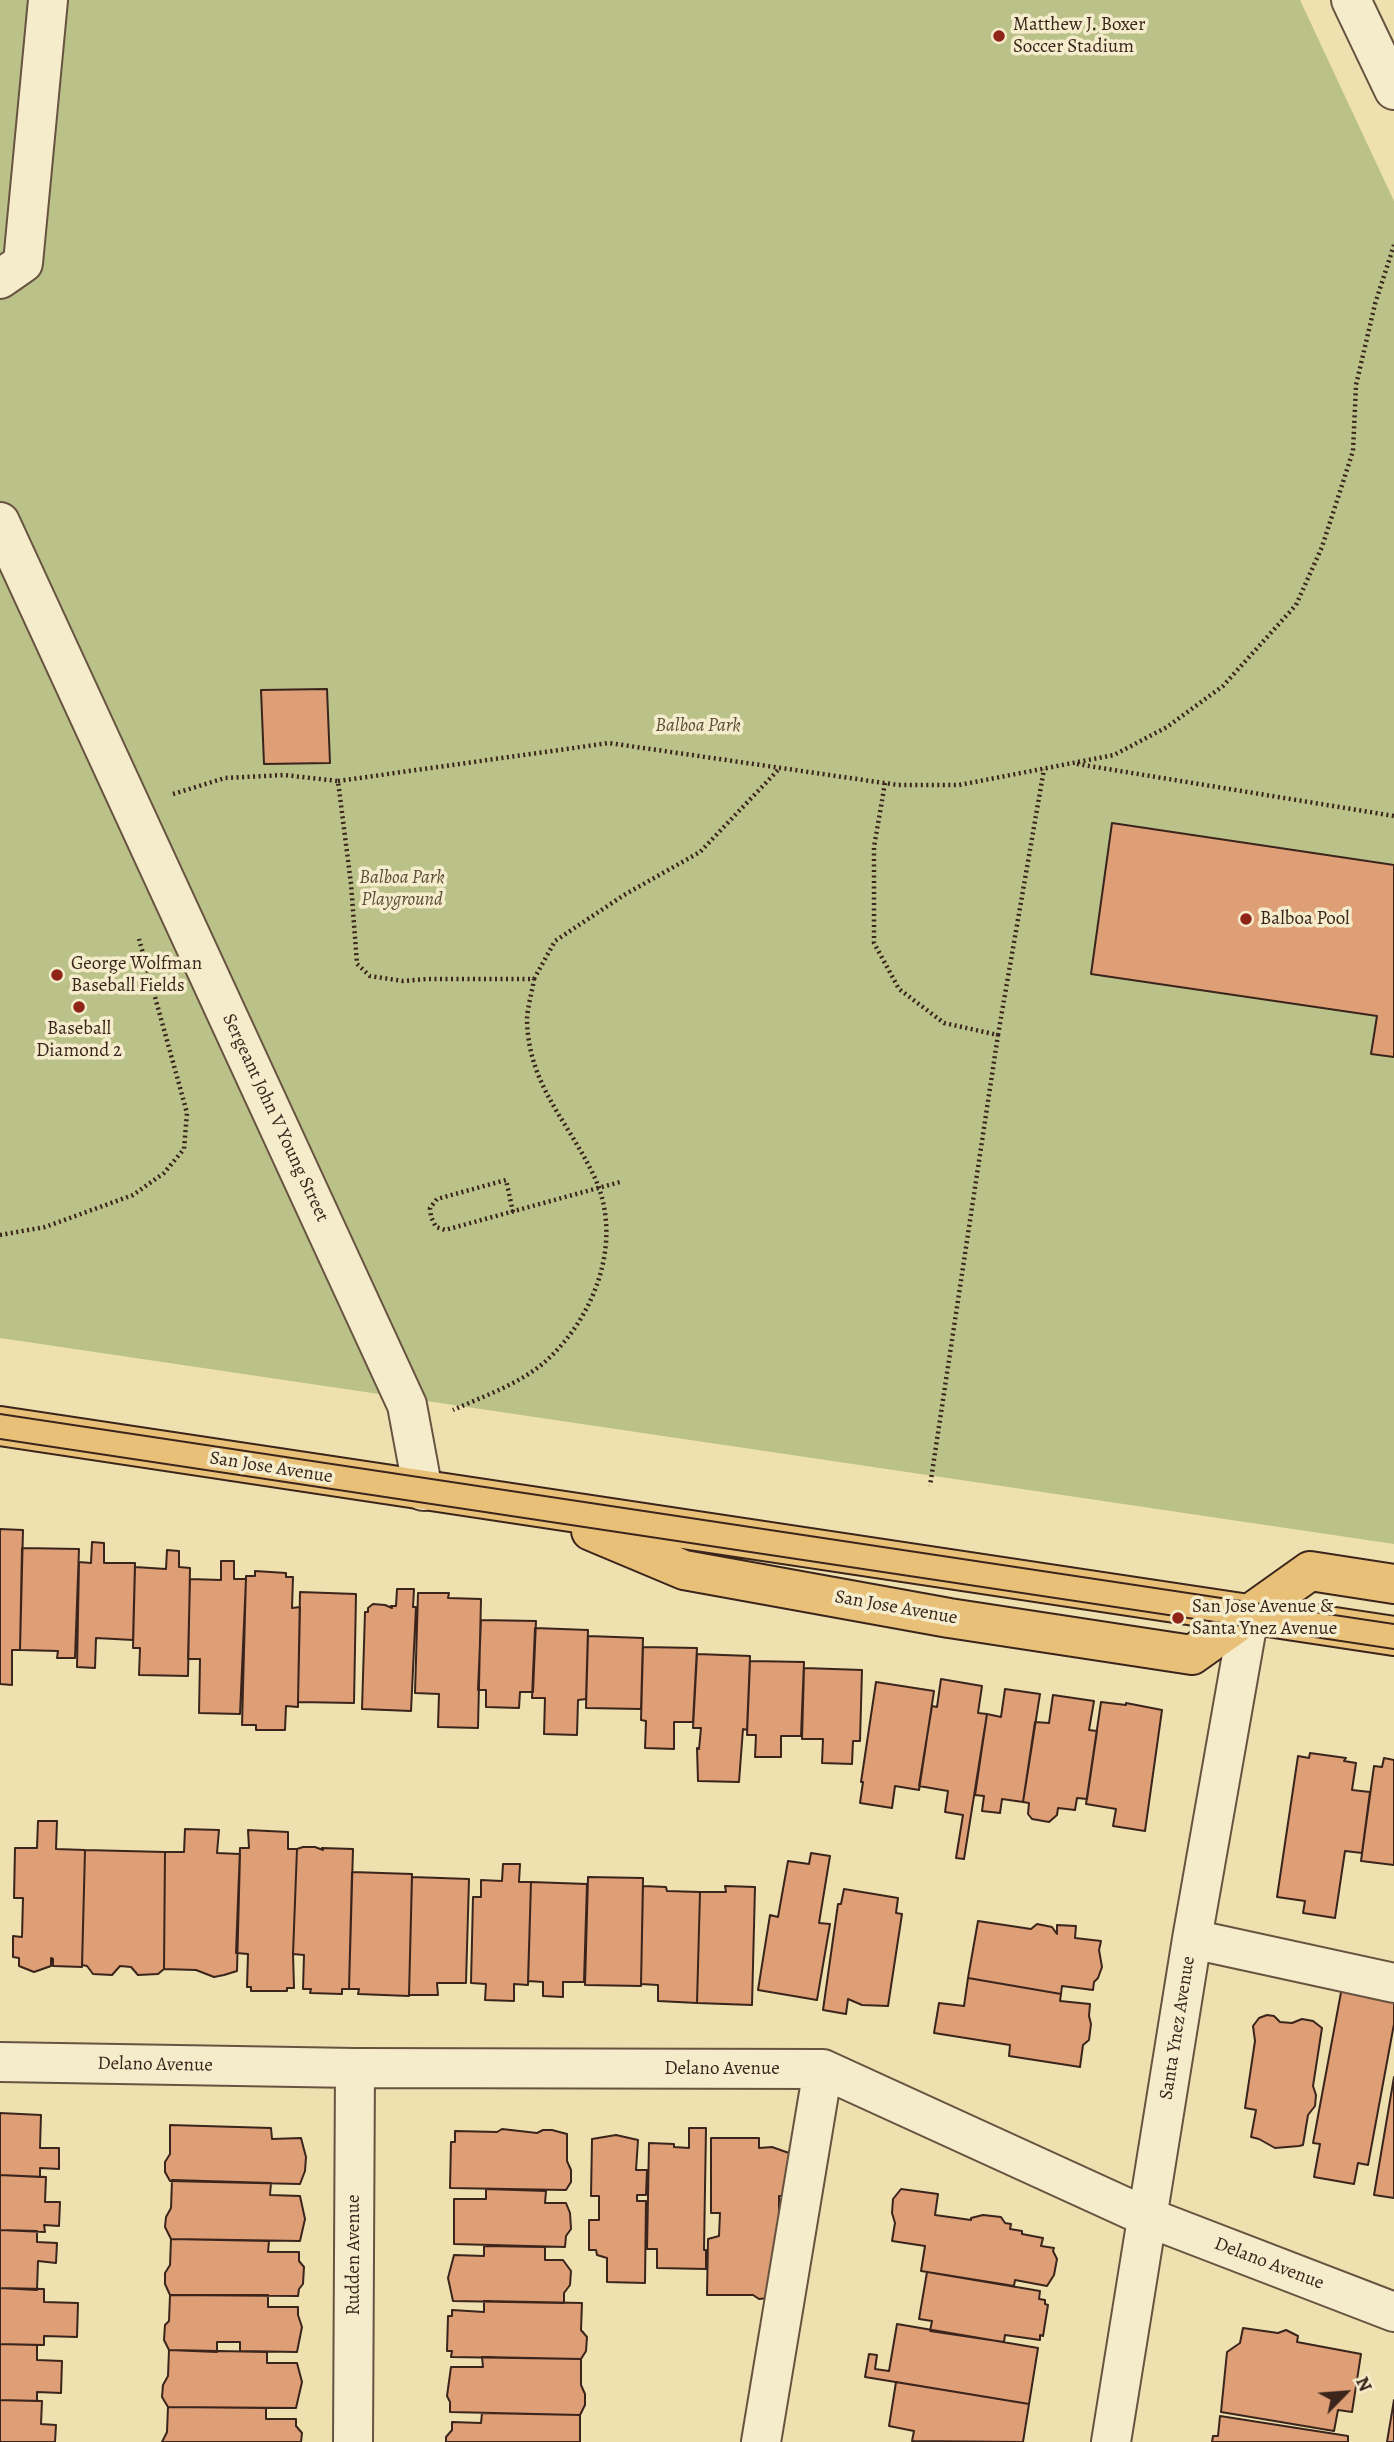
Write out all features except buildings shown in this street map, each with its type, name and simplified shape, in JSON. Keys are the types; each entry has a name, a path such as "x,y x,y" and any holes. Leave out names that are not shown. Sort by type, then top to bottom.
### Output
{"main road":[{"name":"San Jose Avenue","path":"0,1426 1394,1636"},
{"path":"1249,1615 1310,1572 1394,1584"}],"street":[{"path":"0,279 23,264 48,0"},
{"path":"1352,0 1394,90"},
{"name":"Sergeant John V Young Street","path":"0,522 407,1405 422,1491"},
{"name":"Santa Ynez Avenue","path":"1111,2442 1192,1939 1249,1615"},
{"path":"1192,1939 1394,1983"},
{"name":"Delano Avenue","path":"0,2062 355,2068 823,2069 1147,2217 1394,2312"},
{"name":"Rudden Avenue","path":"353,2442 355,2068"},
{"path":"761,2442 823,2069"}],"path":[{"path":"165,796 225,778 284,775 338,781 610,743 885,783 960,785 1114,755 1167,727 1223,686 1296,605 1322,547 1353,451 1356,385 1375,304 1394,245"},
{"path":"1073,764 1394,816"},
{"path":"450,1412 546,1362 587,1311 598,1283 605,1251 606,1219 599,1188 586,1160 540,1082 530,1053 527,1018 534,979 555,942 624,895 700,852 780,768"},
{"path":"930,1486 998,1035 1044,769"},
{"path":"338,781 351,884 357,964 370,976 403,981 534,979"},
{"path":"885,783 874,846 874,943 899,989 944,1023 998,1035"},
{"path":"0,1234 45,1227 133,1195 164,1173 184,1149 187,1113 136,926"},
{"path":"513,1212 506,1180 437,1199 430,1208 436,1227 445,1230 513,1212 620,1182"}],"green space":[{"name":"Balboa Park","path":"0,0 1300,0 1394,201 1394,1544 0,1338"}],"tram line":[{"path":"0,1414 1394,1624"},
{"path":"0,1439 1394,1649"}],"place":[{"name":"Matthew J. Boxer Soccer Stadium","path":"999,36"},
{"name":"Balboa Pool","path":"1246,919"},
{"name":"George Wolfman Baseball Fields","path":"57,975"},
{"name":"Baseball Diamond 2","path":"79,1007"},
{"name":"San Jose Avenue & Santa Ynez Avenue","path":"1178,1618"}],"park label":[{"name":"Balboa Park Playground","path":"402,889"}]}
